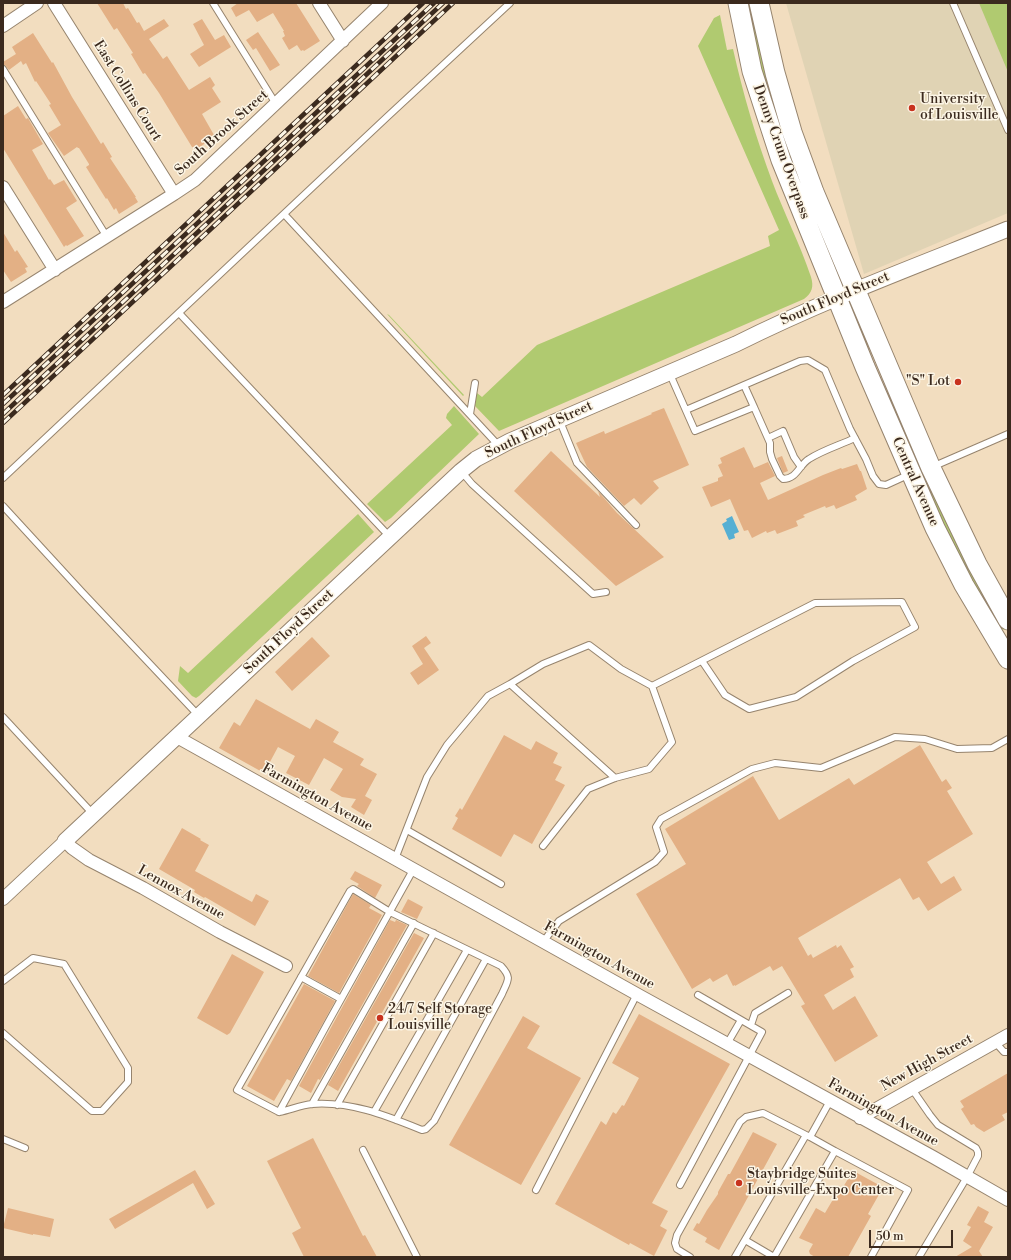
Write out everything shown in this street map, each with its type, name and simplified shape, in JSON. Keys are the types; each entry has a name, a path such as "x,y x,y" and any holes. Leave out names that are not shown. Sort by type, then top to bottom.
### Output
{"main road":[{"name":"Denny Crum Overpass","path":"738,3 752,71 781,160 836,297"},
{"name":"Denny Crum Overpass","path":"759,3 775,73 792,132 814,192 856,290"},
{"name":"Central Avenue","path":"856,290 931,468 977,564 1008,620"},
{"name":"Central Avenue","path":"836,297 935,528 964,586 1008,659"}],"street":[{"path":"3,26 37,3"},
{"name":"East Collins Court","path":"54,3 174,194"},
{"path":"319,3 343,41"},
{"name":"South Brook Street","path":"3,302 195,180 382,3"},
{"path":"3,187 55,270"},
{"name":"South Floyd Street","path":"65,841 461,471 476,459 499,446 559,419 736,344 836,297 1008,229"},
{"name":"Farmington Avenue","path":"177,736 413,870 1008,1200"},
{"path":"3,899 65,841"},
{"name":"Lennox Avenue","path":"65,841 89,860 143,888 220,932 286,966"},
{"name":"New High Street","path":"860,1118 1008,1035"}],"lane":[{"path":"213,3 276,104"},
{"path":"3,478 510,3"},
{"path":"954,3 1008,130"},
{"path":"3,69 107,237"},
{"path":"284,214 499,446"},
{"path":"179,312 390,537"},
{"path":"686,410 800,361 808,360 825,370 847,422 873,476 879,484 886,485 911,474"},
{"path":"669,372 695,431 754,407"},
{"path":"470,414 474,383"},
{"path":"744,385 770,443 772,459 780,476 784,480 794,476 808,459 855,438"},
{"path":"559,419 577,463 636,525"},
{"path":"768,438 783,431 794,457 801,467"},
{"path":"931,468 1008,434"},
{"path":"461,471 472,484 593,594 606,592"},
{"path":"3,506 199,716"},
{"path":"652,686 815,603 902,602 915,627 853,661 796,697 750,709 725,695 702,661"},
{"path":"395,859 428,777 447,745 488,696 543,664 589,645 621,669 652,686 672,742 649,769 616,778 588,789 543,846"},
{"path":"510,684 616,778"},
{"path":"3,717 94,815"},
{"path":"543,942 559,921 655,862 664,852 656,827 661,819 752,769 774,764 821,768 895,737 925,739 958,749 992,748 1008,739"},
{"path":"407,830 501,884"},
{"path":"279,1112 413,870"},
{"path":"353,889 390,912 414,923 501,966 508,973 508,980 502,994 434,1121 426,1129 422,1130 384,1114 343,1105 312,1104 279,1112 237,1090 350,891 353,889"},
{"path":"312,1104 414,923"},
{"path":"337,1105 434,933"},
{"path":"374,1112 467,950"},
{"path":"3,981 33,958 64,964 128,1068 128,1082 102,1111 92,1111 3,1033"},
{"path":"396,1120 486,959"},
{"path":"301,977 341,1000"},
{"path":"751,1026 755,1013 788,992"},
{"path":"536,1190 638,994"},
{"path":"680,1185 762,1032 698,995"},
{"path":"727,1044 741,1020"},
{"path":"995,1042 1004,1052 1008,1052"},
{"path":"912,1089 938,1125 976,1148 978,1152 978,1156 967,1177 918,1257"},
{"path":"735,1257 830,1101"},
{"path":"690,1257 677,1249 675,1244 677,1235 740,1122 746,1117 762,1112 908,1190 871,1257"},
{"path":"3,1139 25,1148"},
{"path":"363,1150 418,1257"},
{"path":"745,1240 774,1257 835,1151"}],"shaded area":[{"name":"University of Louisville","path":"786,3 1008,3 1008,213 864,274"}],"green space":[{"path":"744,3 751,3 778,113 772,115"},
{"path":"979,3 1008,3 1008,72"},
{"path":"720,15 727,50 733,49 750,116 766,165 811,277 811,292 804,299 499,431 475,406 476,394 477,393 482,397 537,345 770,246 768,236 779,230 698,46 714,18"},
{"path":"387,314 464,395 463,396"},
{"path":"454,406 479,434 385,522 367,504 452,425 446,418 447,414"},
{"path":"898,425 918,456 981,588 1004,629 1003,630 955,554"},
{"path":"358,514 374,532 199,696 196,698 192,696 178,681 180,666 188,673"}],"water":[{"path":"732,516 739,532 734,534 735,538 729,540 722,524 727,521 726,519"}],"building":[{"path":"97,3 123,3 126,9 128,8 137,23 139,22 144,31 164,19 169,26 149,39 163,59 167,56 189,90 210,77 215,85 212,88 221,102 202,114 214,135 210,137 211,139 197,149 192,147 159,93 145,73 143,74 131,54 133,53 117,28 114,30"},
{"path":"238,3 296,3 320,41 304,51 301,51 297,45 289,50 282,38 285,36 284,31 273,13 257,22 249,10 236,17 231,8"},
{"path":"202,19 215,40 224,35 231,47 199,67 190,54 204,45 193,24"},
{"path":"258,32 280,65 270,71 256,48 253,50 246,40"},
{"path":"33,33 52,63 53,62 72,97 101,144 103,142 112,157 110,158 136,197 138,202 119,214 116,208 114,210 107,198 106,199 86,167 89,164 79,148 77,147 64,156 48,133 61,125 49,105 51,104 36,81 35,82 26,63 23,65 21,61 9,70 5,65 3,65 3,62 16,54 12,47"},
{"path":"18,106 26,119 28,118 43,144 32,150 49,180 50,179 54,185 64,180 77,201 66,208 84,236 67,246 66,245 64,247 3,148 3,116"},
{"path":"3,232 15,252 17,250 28,267 25,268 27,272 11,282 3,270"},
{"path":"664,408 689,465 653,481 659,488 641,505 634,498 624,506 587,467 576,443 604,431 605,434"},
{"path":"744,447 754,468 768,462 775,476 760,483 768,500 823,475 857,464 867,489 855,496 857,500 836,509 834,505 826,508 825,506 803,515 805,517 796,521 798,526 777,534 775,530 767,533 766,531 752,538 748,530 744,531 730,499 711,507 702,487 718,481 718,478 723,476 718,465 722,463 720,458"},
{"path":"551,451 600,497 598,491 617,513 664,557 616,586 514,491"},
{"path":"782,456 788,471 783,473 777,458"},
{"path":"426,636 431,643 424,648 439,670 418,685 410,673 423,664 412,646"},
{"path":"312,637 330,656 292,691 275,672"},
{"path":"256,699 310,729 316,719 339,732 333,742 364,759 360,765 377,774 365,796 372,800 364,815 351,807 356,799 342,797 330,790 343,769 324,758 309,785 286,773 295,756 278,747 264,773 219,748 234,722 240,726"},
{"path":"504,735 531,750 536,741 558,753 553,763 562,767 555,780 565,785 532,844 514,834 501,857 452,829 458,818 455,816 460,808 462,810"},
{"path":"920,745 942,782 946,779 952,788 947,791 973,834 927,862 941,884 954,876 962,890 928,911 919,897 913,900 900,878 798,938 808,956 811,954 813,958 836,945 837,948 841,945 854,967 850,969 854,977 824,995 833,1010 855,996 878,1036 835,1062 801,1006 805,1004 782,966 773,971 770,966 735,986 733,986 727,974 713,982 710,978 692,989 636,894 686,864 665,829 753,776 779,820 849,778 854,785"},
{"path":"182,828 209,845 195,871 252,902 256,894 269,901 255,926 205,897 204,898 194,892 195,890 159,869"},
{"path":"355,871 382,885 375,898 357,886 359,884 350,879"},
{"path":"353,894 371,905 369,908 382,915 339,993 308,976"},
{"path":"408,899 423,907 417,919 401,912"},
{"path":"390,920 395,922 396,920 407,925 320,1080 318,1079 311,1093 299,1086"},
{"path":"414,933 424,938 338,1091 328,1085"},
{"path":"232,954 264,972 230,1033 227,1035 197,1018"},
{"path":"304,984 335,1001 291,1081 287,1079 274,1101 247,1086"},
{"path":"639,1014 730,1064 652,1203 668,1211 660,1226 667,1230 654,1256 630,1243 629,1245 555,1204 601,1121 606,1125 613,1112 616,1114 622,1105 624,1106 639,1078 612,1063"},
{"path":"523,1016 540,1026 527,1048 581,1078 521,1185 449,1145"},
{"path":"1008,1073 1008,1112 1002,1115 1005,1120 984,1132 974,1124 971,1125 961,1109 964,1107 960,1101"},
{"name":"Staybridge Suites Louisville-Expo Center","path":"753,1132 777,1144 719,1250 705,1242 707,1238 693,1230 697,1223 699,1224 718,1194"},
{"path":"313,1138 363,1236 365,1235 377,1257 304,1257 292,1233 301,1228 267,1161"},
{"path":"195,1170 215,1204 207,1209 193,1183 115,1229 109,1219"},
{"path":"857,1173 879,1185 878,1189 881,1191 868,1214 871,1216 848,1257 815,1257 810,1254 809,1251 813,1244 799,1238 816,1208 825,1213 851,1174 855,1176"},
{"path":"978,1206 989,1212 984,1222 993,1227 979,1251 983,1257 955,1257 972,1247 963,1241 971,1227 967,1225"},
{"path":"8,1208 54,1219 50,1237 33,1235 3,1228"}],"railway":[{"path":"3,395 423,3"},
{"path":"3,404 434,3"},
{"path":"3,414 443,3"},
{"path":"3,423 453,3"}],"place":[{"name":"University of Louisville","path":"912,108"},
{"name":"\"S\" Lot","path":"958,382"},
{"name":"24/7 Self Storage Louisville","path":"380,1018"},
{"name":"Staybridge Suites Louisville-Expo Center","path":"739,1183"}]}
